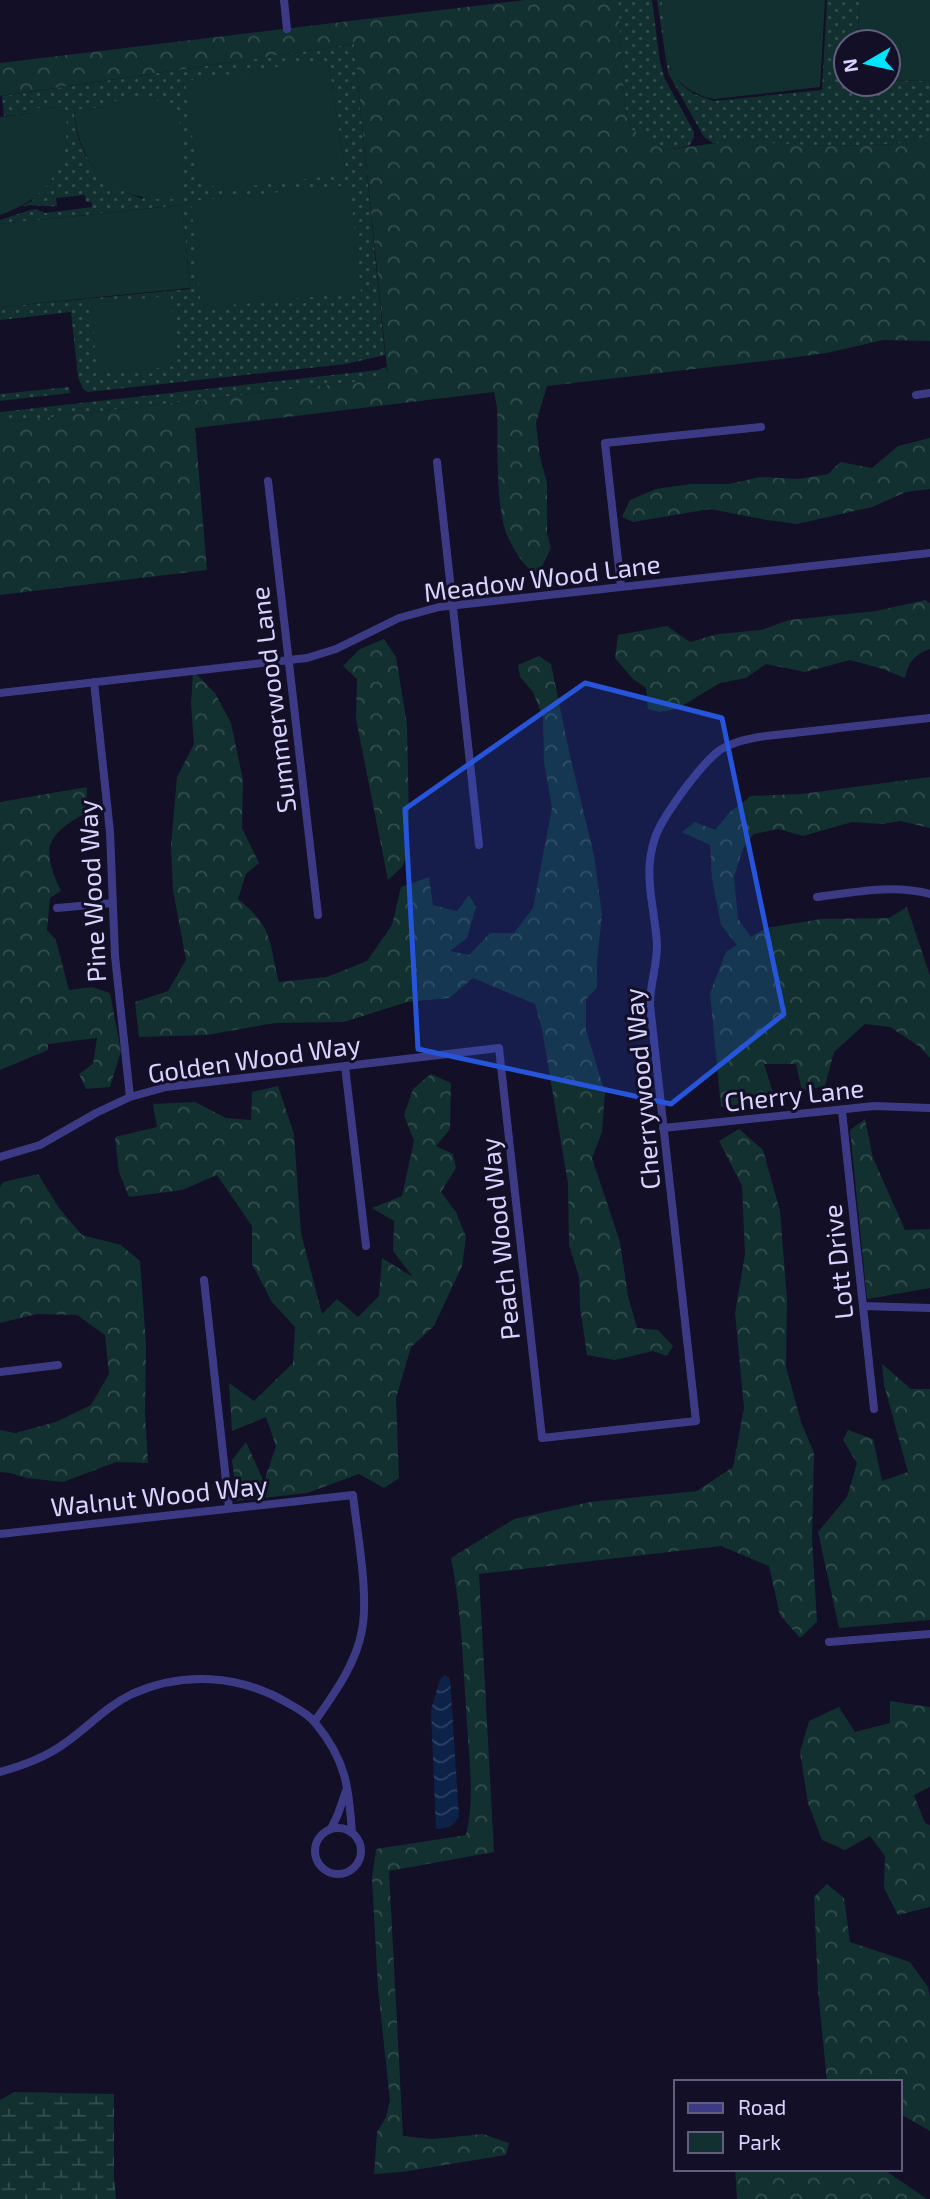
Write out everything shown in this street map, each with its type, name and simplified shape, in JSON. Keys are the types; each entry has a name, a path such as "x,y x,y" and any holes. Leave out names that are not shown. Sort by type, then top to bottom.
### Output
{"street":[{"path":"284,0 287,29"},
{"path":"916,395 930,393"},
{"path":"621,587 605,443 761,427"},
{"path":"437,463 479,845"},
{"name":"Summerwood Lane","path":"268,481 318,915"},
{"name":"Meadow Wood Lane","path":"0,692 317,655 337,649 399,618 452,605 930,553"},
{"name":"Pine Wood Way","path":"94,682 110,832 118,992 130,1097"},
{"name":"Cherrywood Way","path":"695,1408 650,1004 657,950 650,864 656,836 695,777 713,756 727,746 766,736 930,718"},
{"path":"817,897 881,889 910,889 930,894"},
{"path":"57,908 113,903"},
{"name":"Golden Wood Way","path":"0,1157 40,1145 130,1097 179,1085 499,1048 502,1074"},
{"path":"345,1066 366,1246"},
{"name":"Peach Wood Way","path":"502,1074 542,1438 696,1421 695,1408"},
{"name":"Cherry Lane","path":"663,1128 874,1106 930,1108"},
{"name":"Lott Drive","path":"842,1111 874,1409"},
{"path":"204,1280 229,1508"},
{"path":"863,1306 930,1308"},
{"path":"0,1372 58,1365"},
{"name":"Walnut Wood Way","path":"0,1534 353,1494 364,1607 362,1631 354,1657 339,1687 315,1721"},
{"path":"829,1642 930,1634"},
{"path":"0,1772 49,1754 107,1709 152,1686 209,1678 234,1682 265,1690 315,1721 335,1752 348,1785 352,1833"},
{"path":"331,1829 346,1829 360,1846 359,1861 348,1872 332,1874 319,1866 314,1852 319,1837 331,1829 348,1785"}],"highlighted area":[{"path":"585,683 722,718 784,1014 671,1104 418,1049 405,809"}],"green space":[{"path":"525,0 618,0 625,107 631,129 664,150 732,141 831,146 896,144 930,135 930,341 883,340 827,353 547,386 536,423 540,457 547,483 547,533 551,548 537,577 517,554 504,525 499,493 497,407 494,392 195,428 207,570 0,595 0,423 388,378 354,44 0,96 0,63"},
{"path":"618,0 652,0 660,62 665,79 694,132 689,146 664,150 631,129 625,107"},
{"path":"657,0 662,0 670,68 682,85 694,94 714,101 822,90 827,0 859,0 858,28 832,28 832,98 902,98 902,80 930,81 930,136 896,144 831,146 713,143 704,137 668,73"},
{"path":"662,0 825,0 820,87 715,99 693,92 680,82 671,69 666,47"},
{"path":"859,0 930,0 930,81 902,80 902,28 858,28"},
{"path":"354,44 385,355 346,364 88,392 83,389 78,377 71,312 0,320 0,307 190,289 182,205 0,224 0,220 30,210 36,209 45,213 92,207 91,202 86,202 85,195 56,198 57,206 22,206 32,201 66,110 57,111 56,107 34,109 34,113 4,116 2,96","holes":["321,60 329,66 346,174","153,98 153,102 174,119 178,118 183,165 179,165 142,199 113,184 93,166 80,142 74,110"]},
{"path":"322,60 329,66 346,174 225,189 202,180 197,173 185,81"},
{"path":"153,97 153,101 165,100 173,106 174,118 179,118 183,165 179,166 182,198 140,196 107,181 94,168 84,151 78,132 74,110 106,107 106,102"},
{"path":"57,107 57,111 66,110 67,129 61,162 54,176 33,199 0,215 0,117 33,113 33,109"},
{"path":"350,185 361,292 201,308 191,201"},
{"path":"182,205 190,288 0,307 0,224"},
{"path":"171,296 178,366 97,374 91,303"},
{"path":"386,367 388,378 0,423 0,412"},
{"path":"69,387 70,393 0,401 0,394"},
{"path":"930,438 930,489 906,492 872,507 797,524 710,509 633,522 622,517 630,500 656,489 691,484 729,484 760,477 799,479 828,474 840,462 872,468 898,446"},
{"path":"925,600 930,603 930,649 913,659 905,678 850,660 805,672 766,664 746,678 720,683 677,709 659,712 648,709 646,688 632,678 615,658 618,635 667,626 690,642 718,634 761,630 789,620 876,611"},
{"path":"384,639 396,657 407,724 409,819 408,852 402,867 388,880 356,719 357,679 343,666 360,649"},
{"path":"539,656 551,664 594,855 602,915 597,988 586,999 586,1030 605,1093 602,1132 592,1158 620,1242 628,1296 637,1328 658,1330 673,1346 667,1356 653,1351 615,1360 587,1355 579,1277 569,1245 568,1184 542,1029 535,1004 473,978 449,998 407,1002 344,1022 275,1023 207,1035 139,1037 135,1002 168,991 186,960 173,890 171,845 177,777 194,744 191,704 193,671 215,693 231,723 243,780 242,828 259,863 246,874 238,899 250,909 268,936 279,982 327,977 367,961 392,925 401,887 429,877 433,905 457,911 469,895 476,907 467,938 450,951 469,955 490,933 514,933 533,908 552,808 544,762 543,717 533,692 520,677 518,665"},
{"path":"930,777 930,828 900,821 882,824 852,822 803,836 778,829 754,834 743,848 734,877 738,919 751,937 766,928 821,919 889,918 907,907 930,976 930,1058 920,1047 890,1027 865,1024 834,1052 825,1086 802,1091 796,1064 764,1064 775,1099 721,1107 710,993 726,952 737,945 721,925 712,878 710,845 682,832 695,822 715,830 729,813 751,796 801,794"},
{"path":"87,787 86,813 62,829 51,845 51,864 61,891 50,898 47,930 56,940 69,990 92,987 110,993 121,1051 110,1087 86,1089 79,1074 93,1064 97,1038 48,1044 48,1050 0,1070 0,802"},
{"path":"431,1074 451,1083 450,1129 436,1146 453,1154 456,1168 441,1192 456,1212 466,1237 462,1266 434,1326 411,1347 396,1398 399,1478 384,1488 359,1474 307,1493 237,1501 232,1460 246,1442 264,1482 276,1446 266,1417 232,1431 229,1383 254,1401 293,1363 295,1327 272,1302 252,1264 252,1226 217,1175 182,1190 129,1197 119,1172 115,1137 157,1127 153,1104 195,1102 226,1118 251,1120 252,1092 278,1086 294,1134 301,1233 322,1314 337,1299 358,1317 379,1296 382,1258 413,1277 393,1251 394,1221 372,1208 402,1196 414,1141 404,1115 413,1089"},
{"path":"865,1119 873,1158 905,1230 930,1229 930,1288 867,1299 850,1130"},
{"path":"739,1129 763,1150 780,1211 787,1299 786,1367 801,1422 814,1453 812,1538 817,1622 800,1638 780,1615 769,1566 721,1546 479,1574 494,1852 389,1871 403,2136 432,2139 483,2134 509,2143 506,2155 374,2174 377,2132 386,2117 390,2100 378,1989 372,1878 376,1849 466,1835 469,1821 471,1780 463,1661 458,1599 451,1558 514,1519 590,1502 697,1491 733,1467 744,1408 735,1313 745,1254 742,1186 719,1141"},
{"path":"38,1174 59,1208 82,1235 121,1245 140,1261 146,1344 145,1413 148,1463 116,1462 63,1482 0,1472 0,1430 15,1433 56,1422 91,1405 109,1374 105,1335 77,1315 37,1314 0,1323 0,1187 3,1182"},
{"path":"882,1364 911,1389 930,1389 930,1620 839,1628 818,1532 847,1497 857,1463 843,1440 848,1430 873,1439 882,1481 908,1472 884,1385"},
{"path":"890,1701 930,1707 930,1787 914,1795 925,1823 930,1825 930,1907 898,1915 884,1888 885,1856 870,1836 845,1850 822,1840 808,1803 800,1752 809,1721 839,1707 855,1732 890,1723"},
{"path":"827,1884 844,1898 850,1942 910,1962 928,1987 930,2131 902,2115 902,2080 827,2080 818,1990 814,1897"},
{"path":"14,2092 114,2094 116,2199 0,2199 0,2100"},
{"path":"735,2171 886,2171 927,2199 737,2199"}],"water":[{"path":"445,1675 450,1678 459,1817 449,1826 436,1829 431,1710 440,1679"}]}
